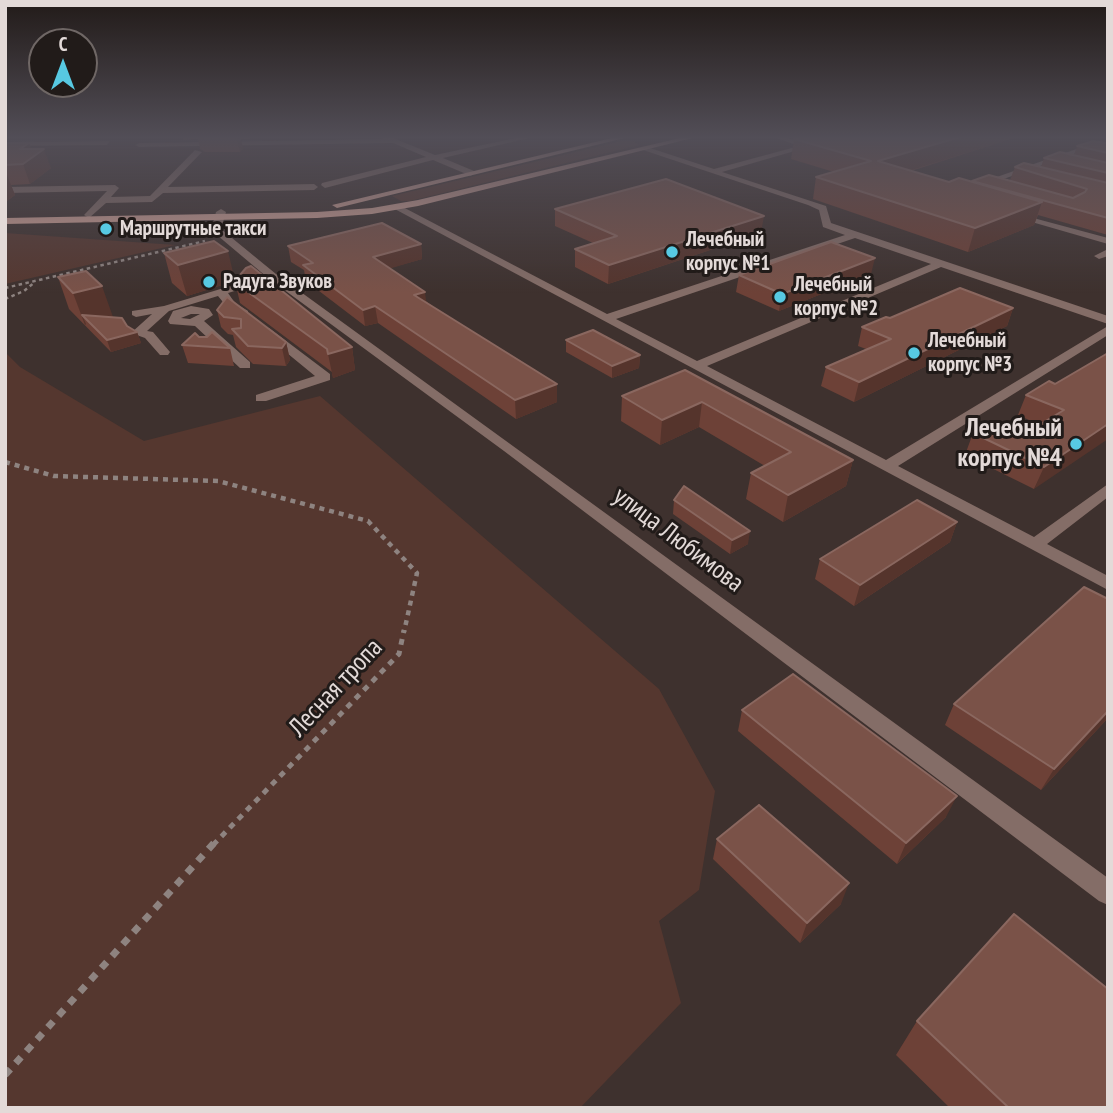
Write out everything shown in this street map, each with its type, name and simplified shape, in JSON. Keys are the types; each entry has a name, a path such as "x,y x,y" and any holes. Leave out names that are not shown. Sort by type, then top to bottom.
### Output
{"main road":[{"path":"5,219 89,215 220,224 335,205 405,189"},
{"path":"5,219 220,224 396,207 469,189"},
{"path":"372,197 396,207"}],"street":[{"path":"5,190 63,189"},
{"path":"89,215 114,189"},
{"path":"102,200 152,199 160,190 214,189"},
{"path":"765,189 823,208 826,225 1108,320"},
{"path":"396,207 1108,584"},
{"path":"1002,210 1108,242"},
{"name":"улица Любимова","path":"220,224 272,276 520,456 1108,892"},
{"path":"606,318 854,235"},
{"path":"697,366 940,264"},
{"path":"136,313 185,307 272,276"},
{"path":"221,292 231,305 326,377 261,398"},
{"path":"199,323 231,305"},
{"path":"174,321 185,307"},
{"path":"185,307 212,344 237,363 259,359"},
{"path":"137,333 164,310"},
{"path":"137,333 174,321 218,325"},
{"path":"886,467 1108,330"},
{"path":"137,333 149,335 164,352"},
{"path":"212,344 239,341"},
{"path":"1035,545 1108,489"}],"path":[{"path":"5,288 220,224"},
{"path":"5,299 23,291 37,280"},
{"name":"Лесная тропа","path":"5,462 54,476 218,481 368,521 417,573 399,654 240,814 5,1075"}],"shaded area":[{"path":"421,189 460,189 410,201 401,201 392,196"},
{"path":"5,233 175,245 5,284"},
{"path":"5,352 20,367 144,441 320,396 659,689 715,791 699,890 659,921 681,1003 580,1108 5,1108"}],"building":[{"path":"629,189 692,189 764,216 609,265 575,249 617,236 555,209"},
{"path":"853,189 997,189 1042,202 975,228"},
{"path":"1001,189 1040,189 1073,198 1087,189 1108,189 1108,218"},
{"path":"382,223 421,244 373,257 425,292 414,295 557,384 515,400 375,306 363,310 303,265 313,263 288,246"},
{"path":"214,241 228,251 178,265 164,253"},
{"path":"831,242 875,258 782,294 739,275"},
{"path":"251,266 352,347 328,354 327,349 234,282"},
{"path":"86,271 102,286 73,293 58,277"},
{"path":"960,288 1013,308 859,382 826,367 891,339 862,327"},
{"path":"227,297 286,342 282,348 248,346 232,329 241,328 241,319 224,317 217,310"},
{"path":"82,315 122,318 127,326 137,332 107,340"},
{"path":"593,330 640,355 612,366 566,340"},
{"path":"212,332 230,348 182,345 195,333 199,337 207,337"},
{"path":"1108,353 1108,424 1044,467 973,433 991,423 1021,436 1064,410 1026,395 1049,381 1055,384"},
{"path":"685,370 853,460 788,495 751,473 791,452 702,402 662,420 622,396"},
{"path":"684,486 750,531 732,540 674,500"},
{"path":"917,500 957,522 860,585 820,559"},
{"path":"1084,587 1108,599 1108,711 1054,769 954,704"},
{"path":"793,674 957,796 906,843 742,710"},
{"path":"759,805 849,883 807,923 717,839"},
{"path":"1014,914 1108,989 1108,1108 1009,1108 917,1021"}],"place":[{"name":"Маршрутные такси","path":"106,229"},
{"name":"Лечебный корпус №1","path":"672,252"},
{"name":"Радуга Звуков","path":"209,282"},
{"name":"Лечебный корпус №2","path":"780,297"},
{"name":"Лечебный корпус №3","path":"914,353"},
{"name":"Лечебный корпус №4","path":"1076,444"}]}
